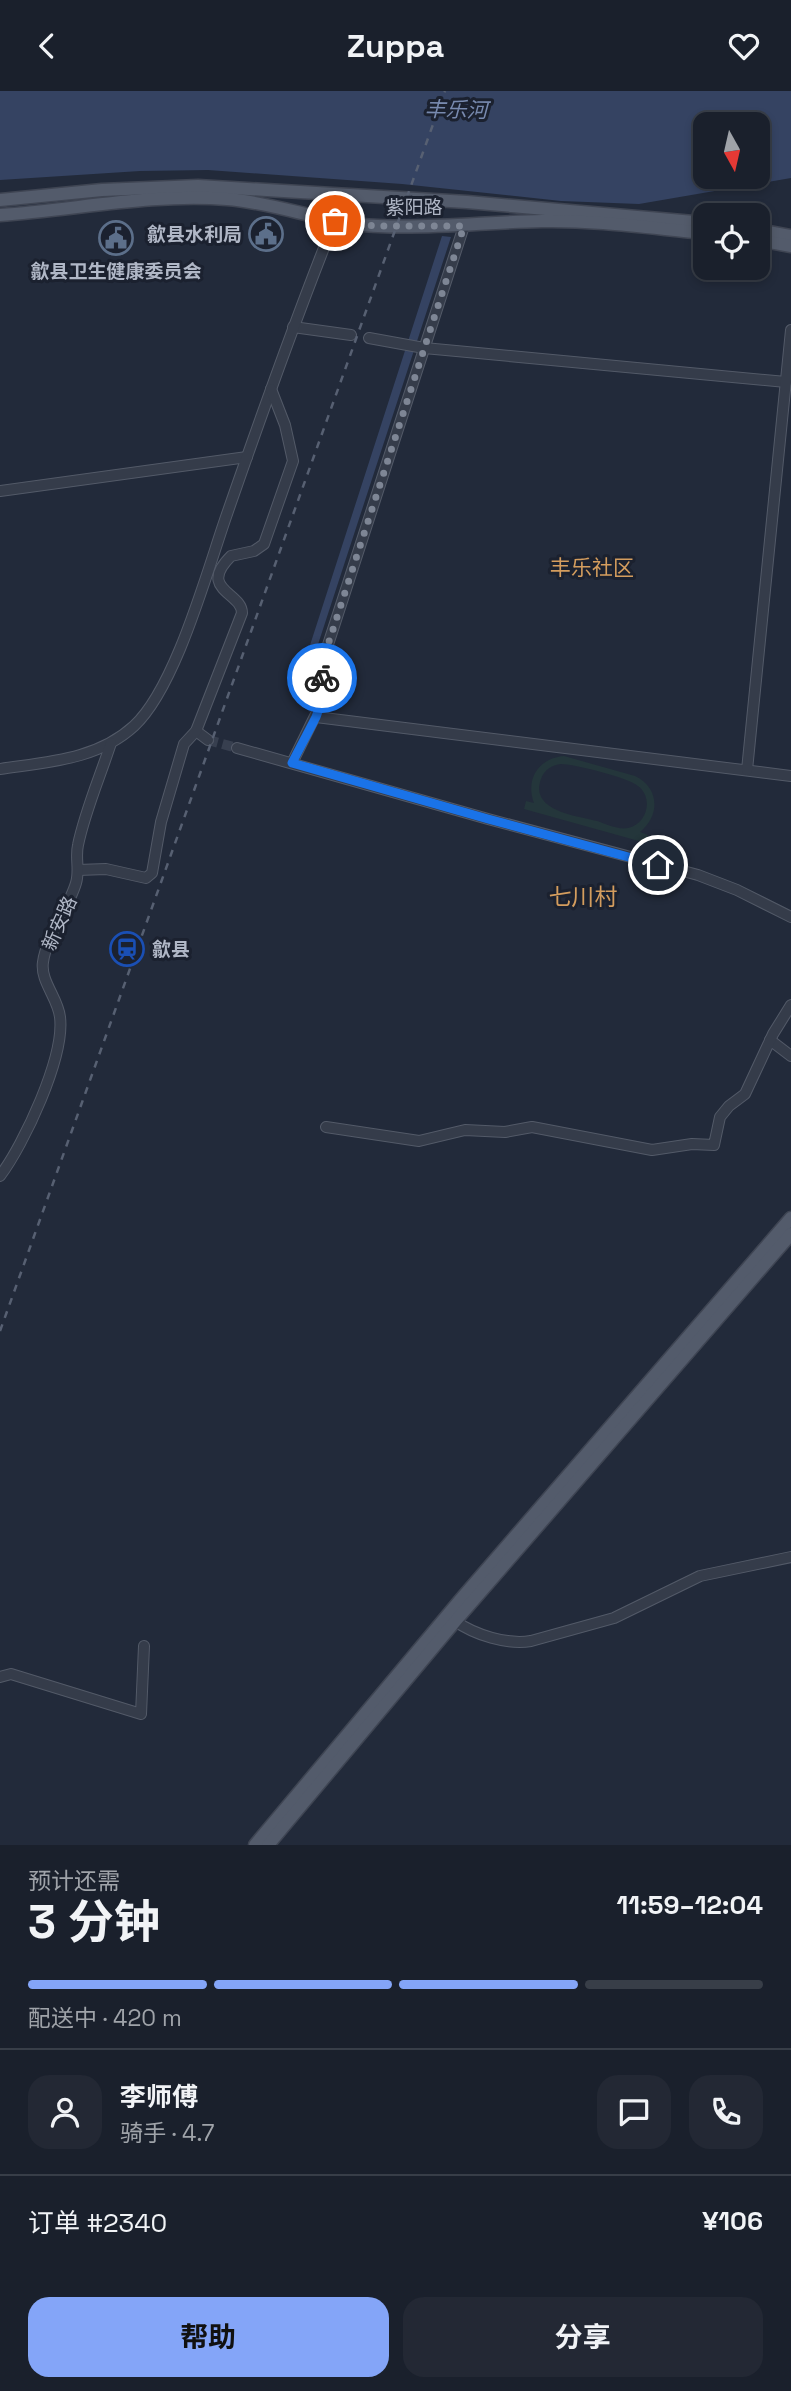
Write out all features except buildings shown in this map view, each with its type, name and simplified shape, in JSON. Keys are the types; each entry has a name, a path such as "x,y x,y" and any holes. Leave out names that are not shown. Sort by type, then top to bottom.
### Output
{"main road":[{"name":"紫阳路","path":"0,200 198,186 467,202 693,222"},
{"name":"紫阳路","path":"0,215 164,198 205,197 275,205 335,221 375,226 464,226 564,221 693,232"},
{"path":"770,232 791,236"},
{"path":"770,242 791,246"},
{"path":"255,1845 455,1605 791,1219"},
{"path":"268,1845 455,1621 791,1234"}],"street":[{"path":"0,769 71,759 111,743 134,727 146,713 180,649 293,327 335,221"},
{"path":"292,763 320,706 324,657 422,348 464,226"},
{"path":"293,327 351,335"},
{"path":"747,769 791,330"},
{"path":"369,338 422,348 786,382"},
{"path":"78,870 106,869 142,878 150,876 157,854 161,823 184,744 196,731 242,613 241,605 221,587 220,572 231,556 254,551 264,544 292,465 292,453 271,388"},
{"path":"0,491 247,457"},
{"path":"316,717 791,776"},
{"path":"196,731 208,740"},
{"name":"新安路","path":"0,1175 11,1161 25,1132 57,1052 60,1017 44,975 43,960 75,885 78,843 111,743"},
{"path":"237,748 698,875 737,890 791,917"},
{"path":"326,1127 407,1141 435,1139 465,1130 505,1132 532,1127 652,1150 692,1144 713,1145 720,1117 745,1094 770,1040 791,1005"},
{"path":"770,1040 791,1056"},
{"path":"455,1621 487,1636 531,1641 614,1618 700,1576 791,1557"},
{"path":"0,1677 11,1675 141,1714 144,1646"}],"shaded area":[{"path":"564,756 635,776 643,781 653,795 654,803 651,818 640,832 648,835 646,843 524,809 526,801 534,803 531,786 536,771 541,765","holes":["561,764 589,769 638,786 646,797 644,816 635,826 620,828 567,814 548,805 539,790 541,779 546,771"]}],"water":[{"name":"丰乐河","path":"0,91 791,91 791,178 770,182 770,112 693,112 693,189 727,189 639,204 561,201 402,184 208,170 140,171 0,180"},
{"path":"442,236 451,237 309,672 309,685 315,705 309,712 302,686 302,670"}],"tunnel":[{"path":"208,740 237,748"}],"railway":[{"path":"0,1331 445,91"}],"way so far":[{"path":"322,678 324,657 464,226 375,226 335,221"}],"place":[{"name":"歙县水利局","path":"266,234"},
{"name":"歙县卫生健康委员会","path":"116,238"},
{"name":"歙县","path":"127,949"}],"district":[{"name":"丰乐社区","path":"592,568"},
{"name":"七川村","path":"583,897"}],"route":[{"path":"322,678 320,706 292,763 658,865"}]}
